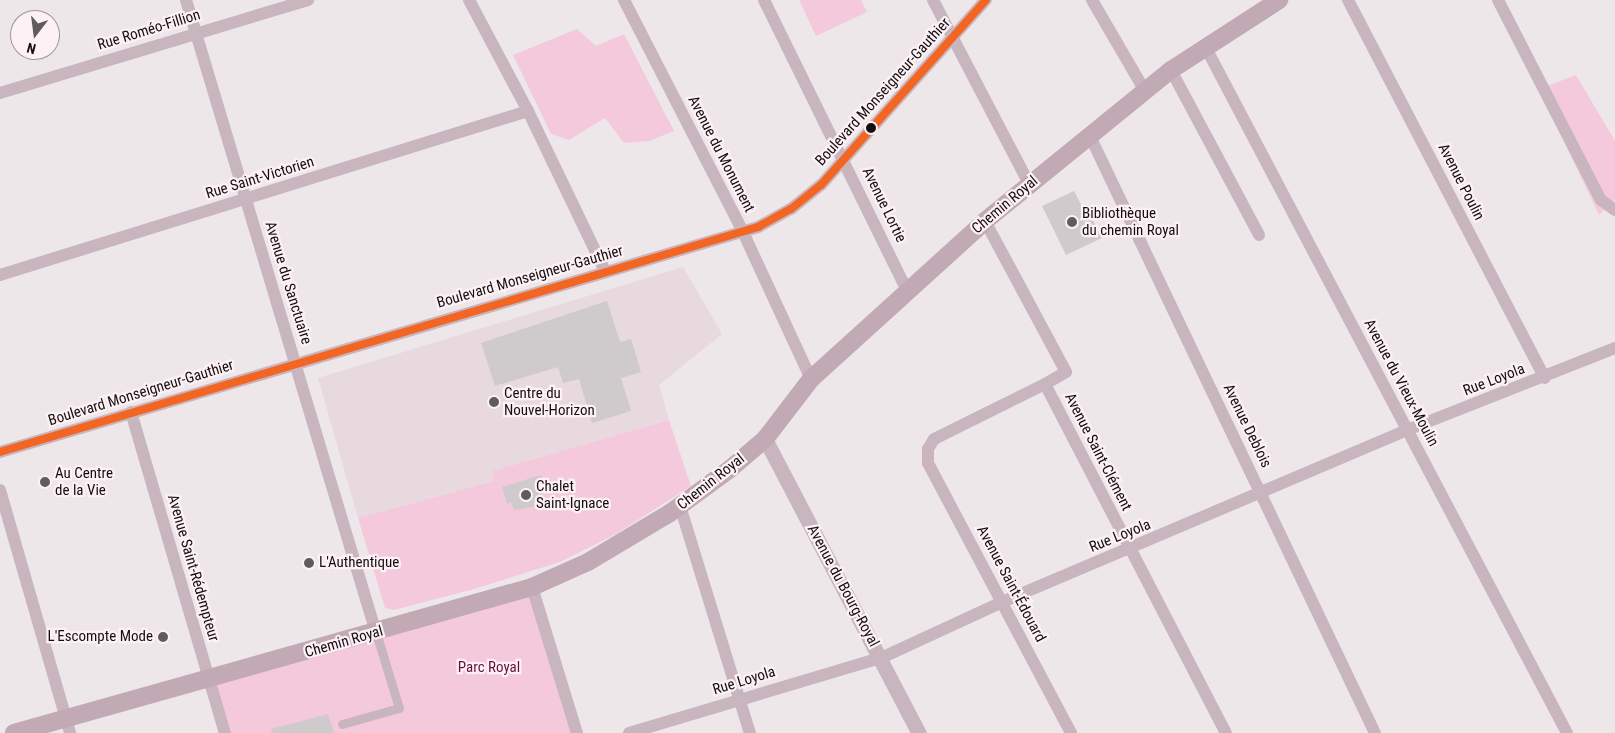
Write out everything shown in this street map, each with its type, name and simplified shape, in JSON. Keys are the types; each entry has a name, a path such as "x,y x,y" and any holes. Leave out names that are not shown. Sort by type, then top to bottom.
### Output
{"main road":[{"name":"Chemin Royal","path":"14,733 67,726 209,681 532,587 588,562 680,506 765,440 811,379 985,221 1089,134 1171,70 1279,0"}],"street":[{"name":"Avenue du Sanctuaire","path":"186,0 376,633"},
{"name":"Rue Roméo-Fillion","path":"0,93 308,0"},
{"path":"469,0 528,111 605,271"},
{"name":"Avenue du Monument","path":"624,0 743,232 811,379"},
{"name":"Avenue Lortie","path":"764,0 907,290"},
{"path":"933,0 1029,184"},
{"name":"Boulevard Monseigneur-Gauthier","path":"0,452 605,271 743,232 791,209 844,160 986,0"},
{"path":"1092,0 1145,91"},
{"name":"Avenue Poulin","path":"1348,0 1545,378"},
{"path":"1498,0 1601,200 1615,210"},
{"name":"Avenue du Vieux-Moulin","path":"1206,48 1567,733"},
{"path":"1171,70 1259,235"},
{"name":"Rue Saint-Victorien","path":"0,274 528,111"},
{"name":"Avenue Deblois","path":"1089,134 1375,733"},
{"name":"Avenue Saint-Clément","path":"985,221 1066,372 1045,384 1129,550 1226,733"},
{"name":"Rue Loyola","path":"629,733 881,658 1002,602 1262,495 1407,430 1545,378 1615,348"},
{"name":"Avenue Saint-Édouard","path":"1045,384 934,439 928,449 928,463 1071,733"},
{"name":"Avenue Saint-Rédempteur","path":"131,412 225,733"},
{"name":"Avenue du Bourg-Royal","path":"765,440 919,733"},
{"path":"0,490 67,726"},
{"path":"680,506 738,700 750,733"},
{"path":"532,587 577,733"},
{"path":"342,724 400,708 376,633"}],"shaded area":[{"name":"Centre du Nouvel-Horizon","path":"683,267 722,334 659,385 669,420 492,471 494,481 358,518 318,378"}],"green space":[{"path":"799,0 861,0 867,12 816,36"},
{"path":"577,29 596,46 624,34 674,131 649,141 624,143 605,118 569,140 551,134 513,55"},
{"path":"1576,75 1615,141 1615,200 1599,215 1539,89"},
{"path":"669,420 691,486 616,534 560,562 474,589 394,610 385,608 358,518 494,481 492,471"},
{"name":"Parc Royal","path":"532,587 577,733 225,733 209,681"}],"building":[{"path":"1074,191 1083,208 1086,206 1102,238 1066,255 1042,206"},
{"name":"Centre du Nouvel-Horizon","path":"607,301 620,342 631,339 641,372 621,378 631,411 592,423 579,379 563,383 558,367 495,386 481,343"},
{"path":"541,475 546,491 540,493 544,505 514,510 511,502 507,504 502,487"},
{"path":"328,714 334,733 272,733 271,729"}],"transit line":[{"path":"0,452 758,227 791,209 821,185 986,0"}],"place":[{"name":"Bibliothèque du chemin Royal","path":"1072,222"},
{"name":"Centre du Nouvel-Horizon","path":"494,402"},
{"name":"Au Centre de la Vie","path":"45,482"},
{"name":"Chalet Saint-Ignace","path":"526,495"},
{"name":"L'Authentique","path":"309,563"},
{"name":"L'Escompte Mode","path":"163,637"}]}
